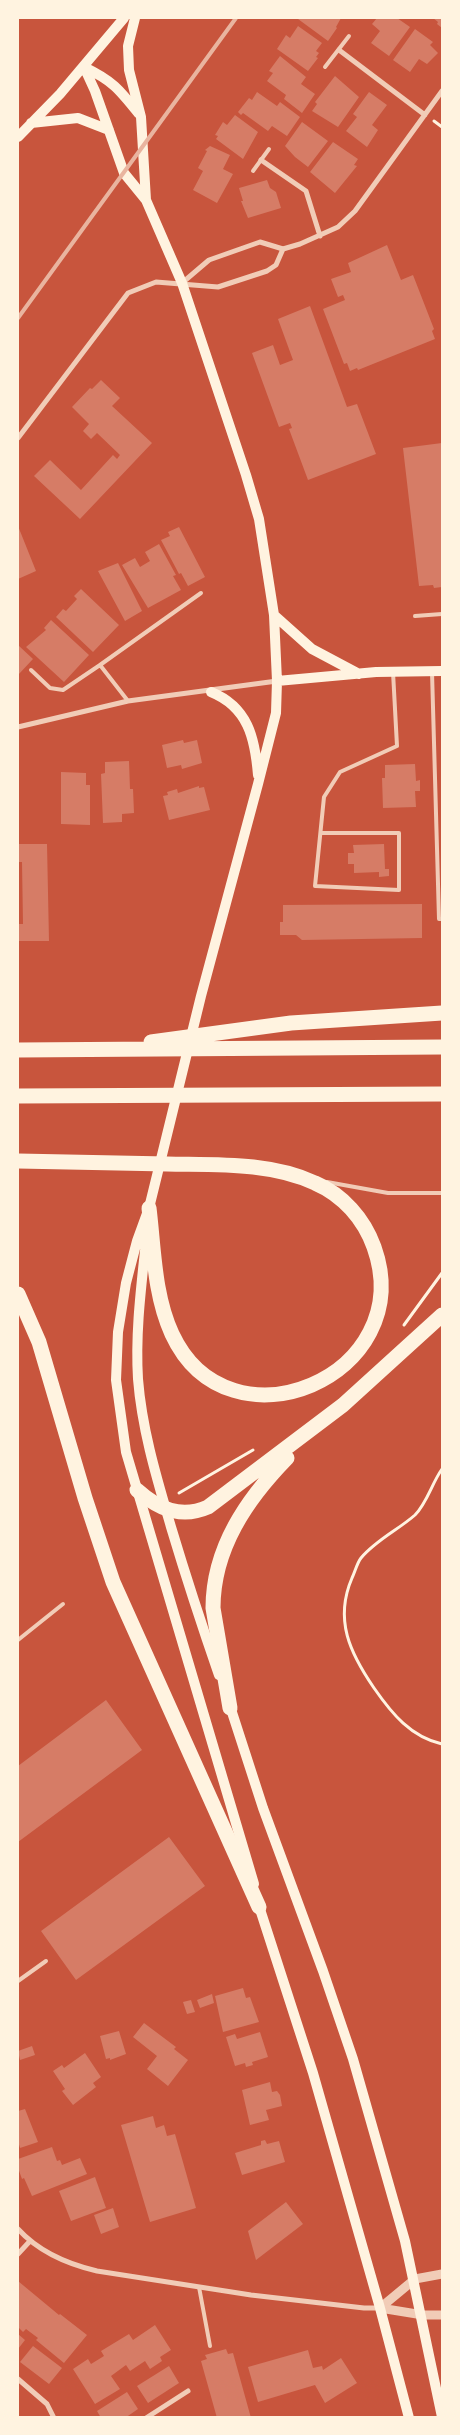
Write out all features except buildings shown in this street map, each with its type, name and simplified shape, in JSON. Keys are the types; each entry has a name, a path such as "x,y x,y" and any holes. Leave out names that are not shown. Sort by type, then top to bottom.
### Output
{"highway":[{"path":"95,1050 254,1027 328,1019 442,1013"},
{"path":"18,1050 248,1050 442,1047"},
{"path":"18,1096 442,1094"},
{"path":"18,1161 219,1165 283,1172 322,1186 350,1207 368,1232 378,1259 380,1278 376,1316 359,1350 346,1365 329,1378 300,1391 269,1395 239,1391 212,1379 190,1360 173,1336 164,1311 149,1208"},
{"path":"18,1294 44,1355 84,1498 113,1582 259,1907"},
{"path":"230,1708 213,1608 215,1581 224,1549 242,1512 270,1475 442,1315"},
{"path":"137,1490 166,1510 193,1512 215,1503 361,1390"}],"main road":[{"path":"18,137 84,68 124,18"},
{"path":"135,18 128,46 129,70 141,117 146,200"},
{"path":"84,68 112,83 141,117"},
{"path":"84,68 95,91 124,173 146,200 182,283 259,519 274,615 277,681 276,713 201,996 149,1208 137,1241 126,1283 116,1356 116,1380 121,1427 137,1490 244,1844 259,1907 301,2033 380,2308 408,2418"},
{"path":"31,123 78,118 109,130"},
{"path":"274,615 312,649 360,674"},
{"path":"277,681 360,674 437,671"},
{"path":"211,692 234,704 245,721 255,752 258,784"},
{"path":"149,1208 139,1312 138,1380 149,1448 198,1613 263,1808 344,2030 414,2279 423,2315 442,2417"}],"street":[{"path":"339,50 425,115"},
{"path":"182,283 209,260 260,242 283,249 320,236 338,227 355,211 442,92"},
{"path":"261,160 306,191 320,236"},
{"path":"18,438 128,294 156,282 218,287 267,271 276,265 283,249"},
{"path":"18,727 128,701 211,692 277,681"},
{"path":"18,2230 52,2256 85,2268 199,2287 364,2308 380,2308 423,2315 442,2315"},
{"path":"18,2254 30,2241"},
{"path":"380,2308 414,2279 442,2274"},
{"path":"18,2378 47,2404 54,2418"},
{"path":"146,2418 188,2391"}],"lane":[{"path":"325,67 349,36"},
{"path":"252,171 269,149"},
{"path":"30,670 50,688 63,690 201,593"},
{"path":"416,616 442,614"},
{"path":"100,665 128,701"},
{"path":"437,671 440,919 442,919"},
{"path":"321,833 399,833 399,890 316,886 324,797 340,772 397,746 393,672"},
{"path":"283,1172 388,1193 442,1193"},
{"path":"18,1640 63,1604"},
{"path":"18,1982 46,1961"},
{"path":"199,2287 210,2346"}],"path":[{"path":"442,1469 416,1514 390,1531 360,1558 348,1587 343,1621 355,1660 384,1702 409,1730 429,1741 442,1744"}],"railway":[{"path":"18,318 236,18"}]}
